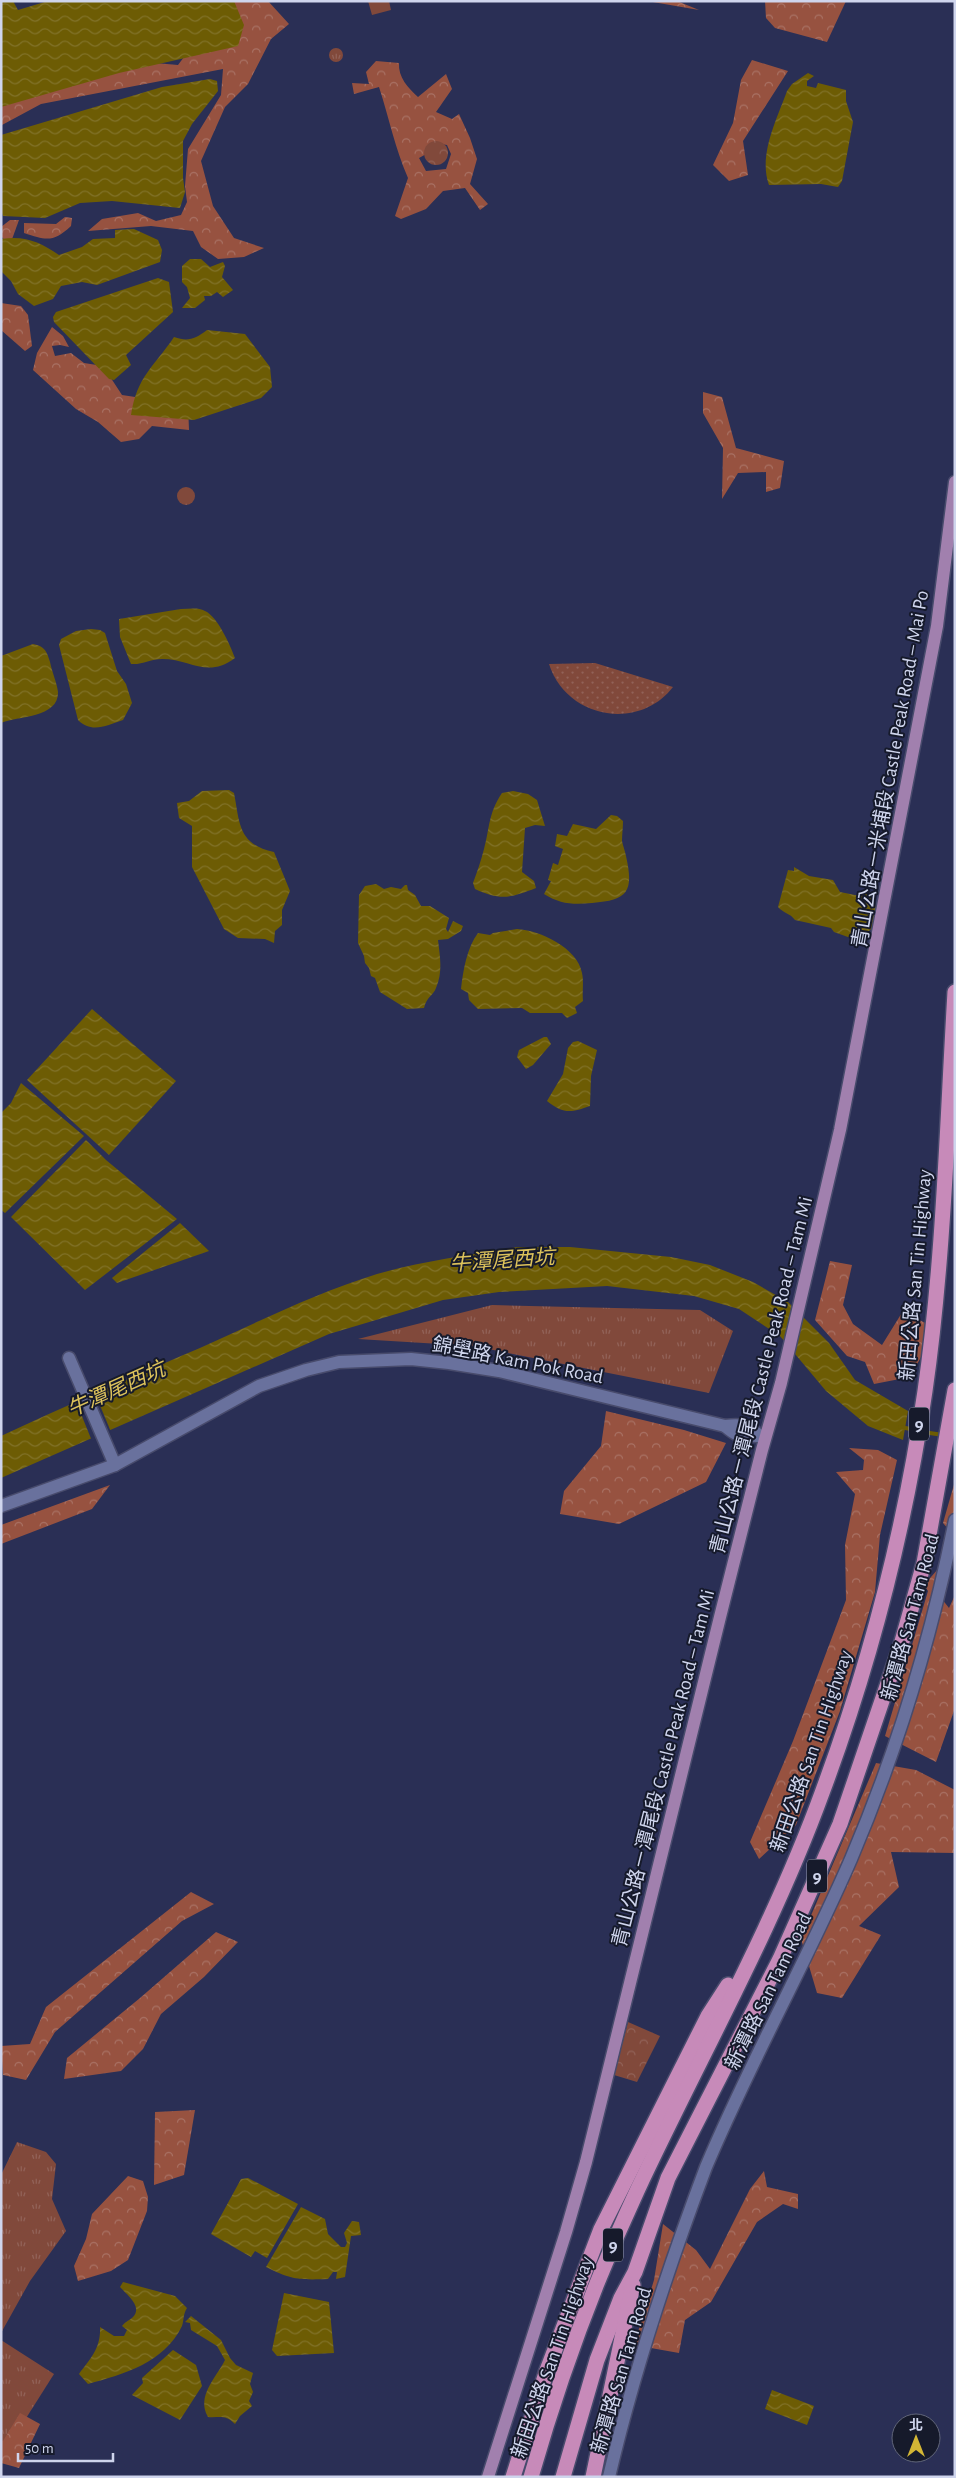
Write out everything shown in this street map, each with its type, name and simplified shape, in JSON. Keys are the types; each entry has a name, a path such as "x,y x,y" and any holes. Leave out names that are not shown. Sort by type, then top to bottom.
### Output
{"highway":[{"name":"新田公路 San Tin Highway","path":"531,2477 570,2354 614,2242 655,2152 762,1933 822,1793 850,1709 879,1609 913,1461 925,1387 941,1225 955,992"},
{"name":"9","path":"563,2477 597,2360 621,2298 635,2272 668,2178 780,1959 840,1824 904,1636 924,1563 944,1461 955,1390"},
{"path":"512,2477 546,2373 601,2228 708,2016 762,1933"},
{"path":"593,2477 635,2272"}],"main road":[{"name":"青山公路－米埔段 Castle Peak Road – Mai Po","path":"855,1062 937,626 955,482"},
{"name":"青山公路－潭尾段 Castle Peak Road – Tam Mi","path":"488,2477 577,2195 762,1437 781,1383 855,1062"}],"street":[{"path":"69,1358 115,1465"},
{"name":"錦壆路 Kam Pok Road","path":"1,1506 115,1465 259,1386 306,1370 340,1362 411,1359 499,1371 725,1426 738,1424 750,1427 762,1437"},
{"name":"新潭路 San Tam Road","path":"609,2477 635,2374 686,2220 706,2167 851,1858 897,1736 926,1638 955,1520"}],"green space":[{"path":"216,1 268,1 289,24 271,39 248,84 225,107 201,161 213,206 234,238 264,248 244,257 218,259 201,247 193,231 151,226 88,231 102,219 138,213 156,221 181,215 187,202 185,186 188,149 221,95 223,69 41,104 2,125 1,102 144,62 178,65 193,45"},
{"path":"368,1 389,1 391,10 372,15"},
{"path":"647,1 677,1 699,10"},
{"path":"765,1 846,1 827,42 775,28 766,18"},
{"path":"333,48 339,48 343,55 339,62 333,62 329,58 329,52"},
{"path":"752,60 788,71 743,141 748,175 729,181 713,165 733,123 741,80"},
{"path":"376,61 399,63 402,78 418,97 446,74 452,89 436,112 452,119 459,114 477,159 470,184 488,204 480,210 465,188 443,191 426,209 401,219 395,216 408,178 379,87 354,94 352,83 369,84 366,72","holes":["435,143 447,145 451,154 446,169 426,171 419,158 428,153"]},
{"path":"436,141 441,142 447,148 447,158 441,164 436,165 431,164 425,158 424,153 425,148 431,142"},
{"path":"65,217 72,218 71,226 54,238 38,237 24,233 24,223 56,224"},
{"path":"10,220 19,220 11,242 6,242 1,236 1,227"},
{"path":"1,303 21,306 28,315 32,346 25,351 1,330"},
{"path":"52,327 63,336 69,347 52,346 55,356 71,353 84,363 103,366 122,395 188,405 189,430 152,426 139,439 121,442 98,422 76,409 33,370 37,353"},
{"path":"703,392 722,397 736,448 784,461 780,488 766,492 766,472 738,473 722,499 723,448 703,413"},
{"path":"186,487 192,490 195,496 192,502 186,505 180,502 177,496 180,490"},
{"path":"595,663 673,687 658,701 641,710 623,714 604,713 586,707 571,697 558,682 549,664"},
{"path":"830,1261 852,1265 843,1305 853,1324 882,1345 903,1311 927,1324 926,1348 910,1377 874,1384 865,1362 847,1356 815,1320"},
{"path":"492,1305 700,1310 733,1331 709,1393 473,1346 358,1339"},
{"path":"606,1411 684,1430 726,1443 706,1482 619,1524 560,1514 564,1491 601,1446"},
{"path":"849,1448 878,1450 897,1460 880,1535 875,1592 840,1711 796,1825 759,1859 750,1842 793,1741 846,1600 845,1545 855,1494 836,1472 863,1470 864,1460"},
{"path":"955,1481 955,1537 943,1523"},
{"path":"110,1485 92,1509 1,1544 1,1525"},
{"path":"938,1569 934,1589 949,1608 955,1595 955,1708 936,1762 885,1736 928,1591 924,1585"},
{"path":"876,1763 916,1770 955,1790 955,1853 891,1852 899,1887 859,1926 881,1935 842,1998 817,1993 801,1939"},
{"path":"191,1892 214,1904 182,1921 55,2032 26,2080 3,2075 1,2046 30,2044 46,2007"},
{"path":"216,1932 238,1942 204,1977 161,2014 143,2049 121,2071 64,2079 67,2058"},
{"path":"628,2022 660,2036 637,2082 614,2075"},
{"path":"195,2110 184,2175 154,2185 155,2112"},
{"path":"17,2142 46,2152 56,2164 52,2199 66,2231 30,2281 1,2333 1,2175"},
{"path":"764,2171 767,2187 798,2194 798,2209 783,2204 757,2222 711,2302 685,2320 679,2353 634,2345 654,2280 663,2224 696,2250 710,2269 750,2189"},
{"path":"128,2176 143,2181 148,2197 147,2211 128,2260 111,2271 78,2281 74,2266 86,2239 92,2214"},
{"path":"1,2340 54,2374 4,2453 1,2451"},
{"path":"20,2413 40,2424 19,2468 1,2463 1,2440 3,2441"}],"water":[{"path":"1,1 13,1 18,10 48,1 234,1 244,25 238,46 119,73 1,107"},
{"path":"808,73 814,76 807,81 807,86 816,88 818,83 846,90 846,101 853,122 842,181 838,187 821,184 769,185 766,173 767,149 774,125 787,91 792,84"},
{"path":"210,79 217,81 218,91 192,124 183,141 185,192 180,208 112,201 80,203 45,218 3,216 1,210 1,135 162,87"},
{"path":"134,229 158,240 162,250 160,262 97,285 82,282 61,286 53,299 34,306 18,294 11,281 1,271 1,239 25,239 45,246 59,255 82,247 93,239 115,238 115,230"},
{"path":"190,259 201,259 210,267 223,262 225,266 222,277 233,290 223,297 217,292 211,296 204,296 205,300 195,308 182,308 190,298 187,287 182,282 182,266"},
{"path":"158,278 169,282 173,312 126,355 131,365 114,380 109,379 54,322 53,317 56,312"},
{"path":"207,330 245,334 270,367 272,387 261,398 194,420 131,415 137,391 142,381 174,337 191,339"},
{"path":"181,609 199,609 210,614 223,632 235,658 225,664 207,668 162,659 131,664 120,637 119,619"},
{"path":"100,630 105,633 117,671 126,684 132,703 123,720 100,727 89,727 78,720 59,645 61,639 76,631"},
{"path":"33,644 43,648 48,655 58,692 56,701 52,707 36,715 1,723 1,656"},
{"path":"229,790 234,793 240,823 247,838 253,844 274,852 290,891 282,910 282,925 275,931 274,943 265,939 238,938 224,929 192,867 192,826 179,818 177,803 189,801 202,791"},
{"path":"513,791 528,794 537,800 545,826 535,825 525,828 522,872 534,881 536,888 512,896 499,897 475,889 473,883 497,801 502,793"},
{"path":"611,815 617,816 623,821 622,841 629,878 625,892 621,896 604,902 579,904 561,902 544,894 551,881 548,880 553,863 558,865 563,849 555,846 557,834 567,836 573,824 596,829"},
{"path":"794,867 809,876 833,880 840,892 860,896 862,891 871,894 878,913 877,923 859,941 834,932 831,928 795,920 778,907 788,870 794,871"},
{"path":"376,884 384,889 391,887 401,889 407,885 408,890 415,895 421,906 430,906 449,918 446,929 448,932 453,921 463,926 461,931 448,939 438,940 440,976 435,991 424,1008 407,1009 380,992 375,978 371,976 369,968 365,963 358,943 359,895 365,886"},
{"path":"517,929 536,933 556,942 565,948 579,964 583,980 583,1001 575,1007 577,1013 567,1018 562,1013 530,1013 522,1008 478,1009 469,1000 468,993 461,989 468,952 478,933 490,935"},
{"path":"92,1009 176,1081 109,1155 27,1080"},
{"path":"547,1037 551,1044 533,1065 526,1069 517,1057 519,1050"},
{"path":"578,1041 597,1050 591,1076 590,1106 567,1111 547,1101 563,1074 568,1048 573,1042"},
{"path":"21,1083 84,1136 5,1213 1,1210 1,1113 11,1103"},
{"path":"86,1140 106,1160 177,1219 85,1290 11,1217"},
{"path":"180,1223 209,1251 117,1283 112,1278"},
{"path":"518,1247 570,1247 671,1257 710,1265 753,1282 788,1302 829,1343 855,1380 908,1411 903,1440 868,1426 826,1391 780,1336 739,1309 694,1296 607,1286 499,1292 443,1300 329,1334 1,1478 1,1436 68,1405 352,1282 412,1265"},
{"path":"248,2178 298,2204 267,2258 255,2251 251,2257 211,2234 241,2179"},
{"path":"301,2207 325,2219 328,2234 341,2247 345,2247 347,2243 344,2233 352,2221 359,2222 361,2235 351,2236 345,2277 336,2279 337,2272 333,2272 328,2279 296,2278 266,2267"},
{"path":"123,2282 175,2296 187,2308 182,2326 174,2339 154,2358 129,2371 88,2384 79,2374 97,2347 100,2327 114,2336 124,2336 127,2330 122,2326 135,2314 136,2310 133,2301 120,2287"},
{"path":"284,2293 329,2302 334,2353 277,2356 272,2350"},
{"path":"191,2316 221,2340 230,2358 236,2365 253,2373 250,2384 253,2392 249,2401 252,2406 240,2416 235,2424 222,2417 208,2417 204,2402 206,2394 225,2360 217,2346 191,2330 190,2323 185,2322"},
{"path":"173,2350 196,2365 202,2386 180,2420 132,2395 143,2383 142,2378"},
{"path":"772,2390 814,2406 807,2425 765,2409"}],"pier":[{"path":"94,1391 111,1432 92,1441 75,1399"}],"waterway":[{"name":"牛潭尾西坑","path":"900,1427 916,1430"},
{"name":"牛潭尾西坑","path":"923,1432 943,1435"}]}
